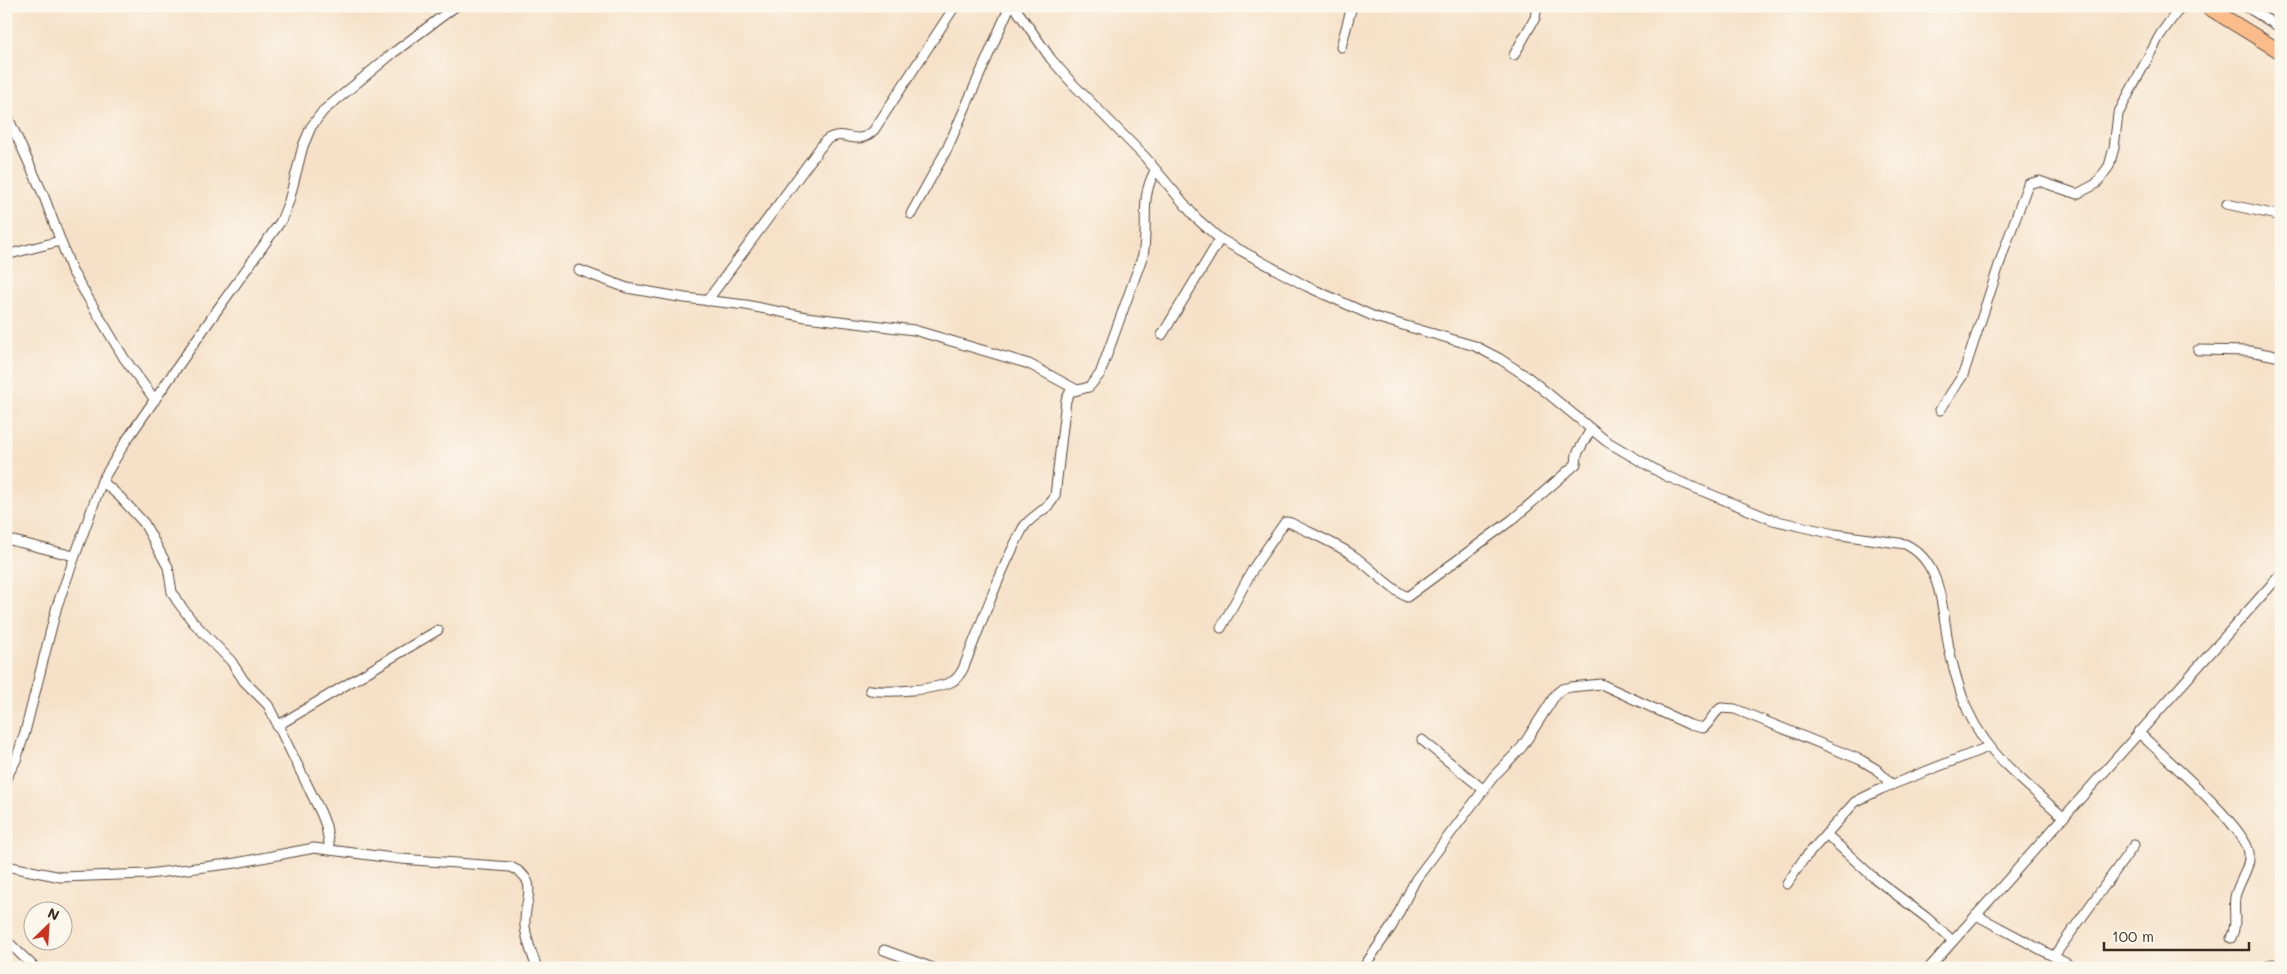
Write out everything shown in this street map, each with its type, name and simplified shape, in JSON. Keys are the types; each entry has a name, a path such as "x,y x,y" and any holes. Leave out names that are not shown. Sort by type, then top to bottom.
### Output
{"highway":[{"path":"2206,6 2281,52"}],"street":[{"path":"6,778 16,760 25,732 40,668 74,556 102,481 126,442 281,221 290,200 302,146 323,111 393,53 456,6"},
{"path":"707,301 826,140 838,134 859,139 865,138 874,130 955,6"},
{"path":"911,214 946,148 1010,6"},
{"path":"1014,6 1052,59 1072,83 1116,127 1196,218 1220,239 1306,286 1375,317 1475,346 1500,359 1529,378 1606,441 1666,476 1773,520 1834,534 1905,544 1915,549 1931,567 1941,600 1950,650 1962,696 1977,731 1988,747 2063,818"},
{"path":"1341,47 1352,6"},
{"path":"1514,55 1535,18 1537,6"},
{"path":"1940,410 1963,375 2002,253 2028,184 2039,181 2077,194 2096,184 2109,166 2114,148 2118,114 2160,35 2181,6"},
{"path":"2245,6 2281,28"},
{"path":"6,113 33,170 72,271 102,323 155,400"},
{"path":"870,690 891,692 944,685 959,677 1023,528 1029,520 1056,496 1066,400 1070,392 1089,387 1100,374 1143,256 1146,240 1145,192 1154,170"},
{"path":"2227,204 2281,216"},
{"path":"1162,335 1220,239"},
{"path":"6,255 60,241"},
{"path":"579,270 627,288 707,301 746,305 806,316 914,330 1029,364 1076,390"},
{"path":"2198,350 2250,351 2281,357"},
{"path":"1222,628 1254,566 1284,522 1291,523 1352,554 1377,573 1399,594 1407,597 1513,519 1576,464 1577,454 1591,429"},
{"path":"102,481 144,523 168,567 172,592 177,601 193,622 230,660 244,681 263,698 321,813 326,826 330,849"},
{"path":"6,539 74,556"},
{"path":"1929,968 2281,574"},
{"path":"277,726 438,630"},
{"path":"1363,968 1392,926 1416,879 1494,776 1522,747 1556,694 1562,689 1571,686 1601,684 1704,728 1709,724 1717,710 1721,708 1735,709 1861,760 1876,769 1892,785"},
{"path":"2138,732 2217,806 2248,849 2248,862 2236,895 2236,924 2231,938"},
{"path":"1422,740 1484,790"},
{"path":"1787,884 1803,860 1855,802 1892,785 1988,747"},
{"path":"1826,834 1873,878 1927,918 1953,941"},
{"path":"2054,956 2134,845"},
{"path":"6,866 61,877 148,874 236,863 314,848 402,859 512,866 520,870 529,883 525,925 537,968"},
{"path":"1976,915 2075,968"},
{"path":"6,940 35,968"},
{"path":"884,950 933,968"},
{"path":"2264,968 2272,964 2281,965"}]}
